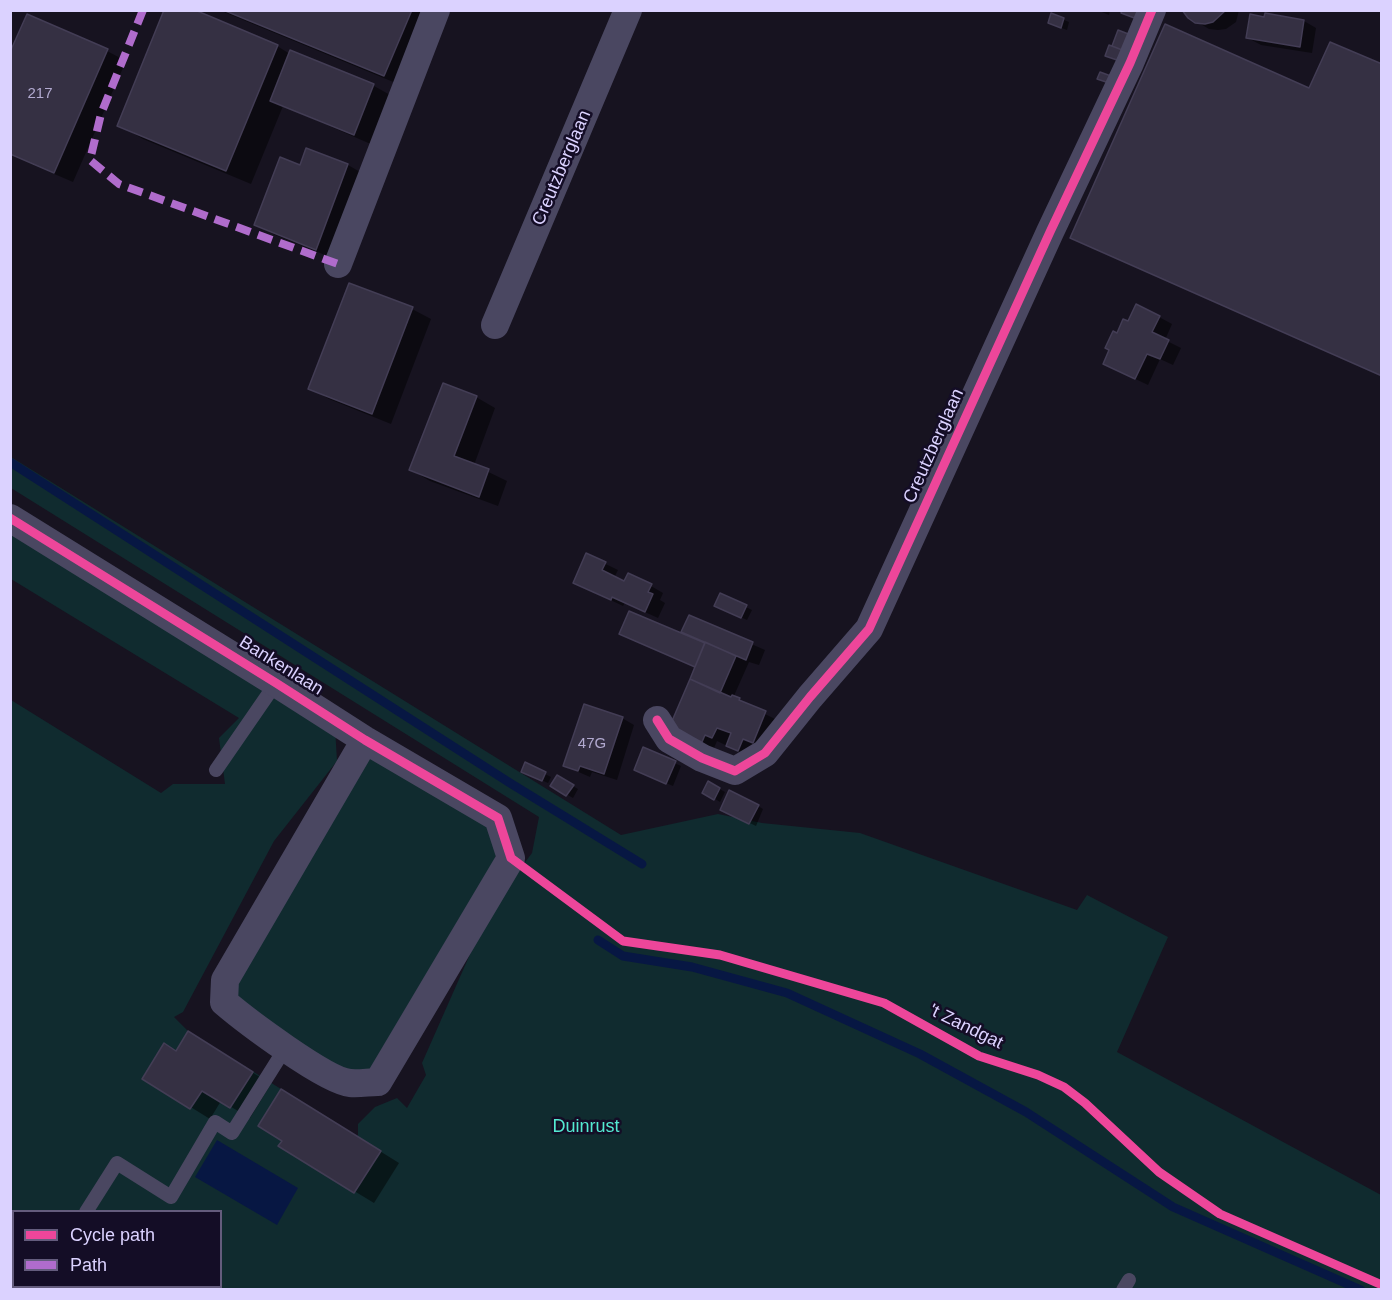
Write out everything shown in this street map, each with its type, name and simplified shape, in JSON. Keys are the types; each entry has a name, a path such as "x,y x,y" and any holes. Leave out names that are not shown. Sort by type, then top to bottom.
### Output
{"street":[{"path":"338,264 436,10"},
{"name":"Creutzberglaan","path":"495,324 628,10"},
{"name":"Creutzberglaan","path":"657,720 669,739 702,758 735,771 765,753 869,629 1050,231 1130,63 1152,10"},
{"name":"Bankenlaan","path":"10,518 365,740 498,818 511,858 378,1082 349,1083 328,1075 244,1019 224,1002 225,980 365,740"}],"lane":[{"path":"216,770 276,683"},
{"path":"87,1210 117,1163 171,1197 215,1122 232,1132 286,1047"}],"green space":[{"name":"Duinrust","path":"11,457 621,835 718,814 762,823 860,833 1077,910 1087,895 1168,937 1117,1052 1381,1195 1381,1289 11,1289 11,700 161,793 173,784 225,784 219,738 239,718 11,579 10,531 335,727 337,761 274,841 183,1012 174,1017 188,1031 358,1137 358,1124 375,1107 397,1098 407,1108 426,1075 422,1063 490,909 532,853 539,817 11,488"},
{"path":"372,754 502,833 492,870 381,1066 364,1075 343,1070 240,1005 237,993 238,981"}],"water":[{"path":"217,1140 298,1188 277,1225 195,1177"}],"building":[{"path":"164,10 195,10 278,45 226,171 117,126"},
{"path":"223,10 412,10 384,76"},
{"path":"1122,10 1140,10 1137,19 1121,13"},
{"path":"1182,10 1226,10 1213,22 1205,24 1195,23"},
{"path":"1051,13 1064,18 1061,28 1048,23"},
{"path":"1265,13 1304,20 1300,47 1246,38 1250,14 1264,17"},
{"path":"27,14 108,49 54,173 10,154 10,52"},
{"path":"1165,24 1309,88 1330,42 1382,64 1382,376 1070,238"},
{"path":"1118,30 1131,35 1125,51 1112,46"},
{"path":"1109,45 1125,51 1120,61 1105,56"},
{"path":"290,50 374,84 354,135 270,101"},
{"path":"1100,72 1111,76 1109,83 1097,79"},
{"path":"306,148 348,164 316,250 254,225 280,157 300,165"},
{"path":"349,283 413,307 372,414 308,389"},
{"path":"1136,304 1160,316 1152,332 1169,340 1160,359 1147,354 1135,379 1103,364 1109,350 1105,348 1113,331 1117,333 1123,319 1128,321"},
{"path":"443,383 477,396 454,456 489,469 479,497 409,470"},
{"path":"586,553 606,562 602,570 624,581 628,573 652,584 648,592 653,594 645,612 573,583"},
{"path":"720,593 747,605 741,618 714,606"},
{"path":"629,611 705,643 695,667 619,634"},
{"path":"689,615 753,642 746,660 681,632"},
{"path":"705,642 736,656 720,693 690,679"},
{"path":"690,679 731,697 732,695 740,698 739,700 766,711 753,743 743,739 738,751 726,746 731,733 717,728 712,738 705,735 702,742 669,728"},
{"path":"584,704 623,717 604,774 580,766 578,771 563,766"},
{"path":"643,747 676,761 666,784 634,770"},
{"path":"525,762 546,772 542,781 521,772"},
{"path":"557,775 574,785 566,796 550,786"},
{"path":"708,781 720,788 714,800 702,793"},
{"path":"729,790 759,805 749,824 720,810"},
{"path":"188,1031 253,1072 230,1108 202,1091 190,1109 142,1079 164,1043 176,1051"},
{"path":"281,1089 381,1151 354,1193 278,1146 282,1141 258,1126"}],"waterway":[{"path":"10,462 510,783 642,864"},
{"path":"598,940 623,956 692,967 787,993 920,1054 1026,1112 1173,1207 1361,1290"}],"marked path":[{"path":"143,10 101,114 90,160 119,184 338,264"}],"cycle path":[{"path":"657,720 669,739 702,758 735,771 765,753 869,629 1050,232 1130,63 1152,10"},
{"name":"'t Zandgat","path":"10,518 365,740 498,818 511,858 623,941 720,955 884,1003 979,1056 1038,1075 1064,1087 1085,1103 1159,1172 1220,1214 1382,1285"}]}
